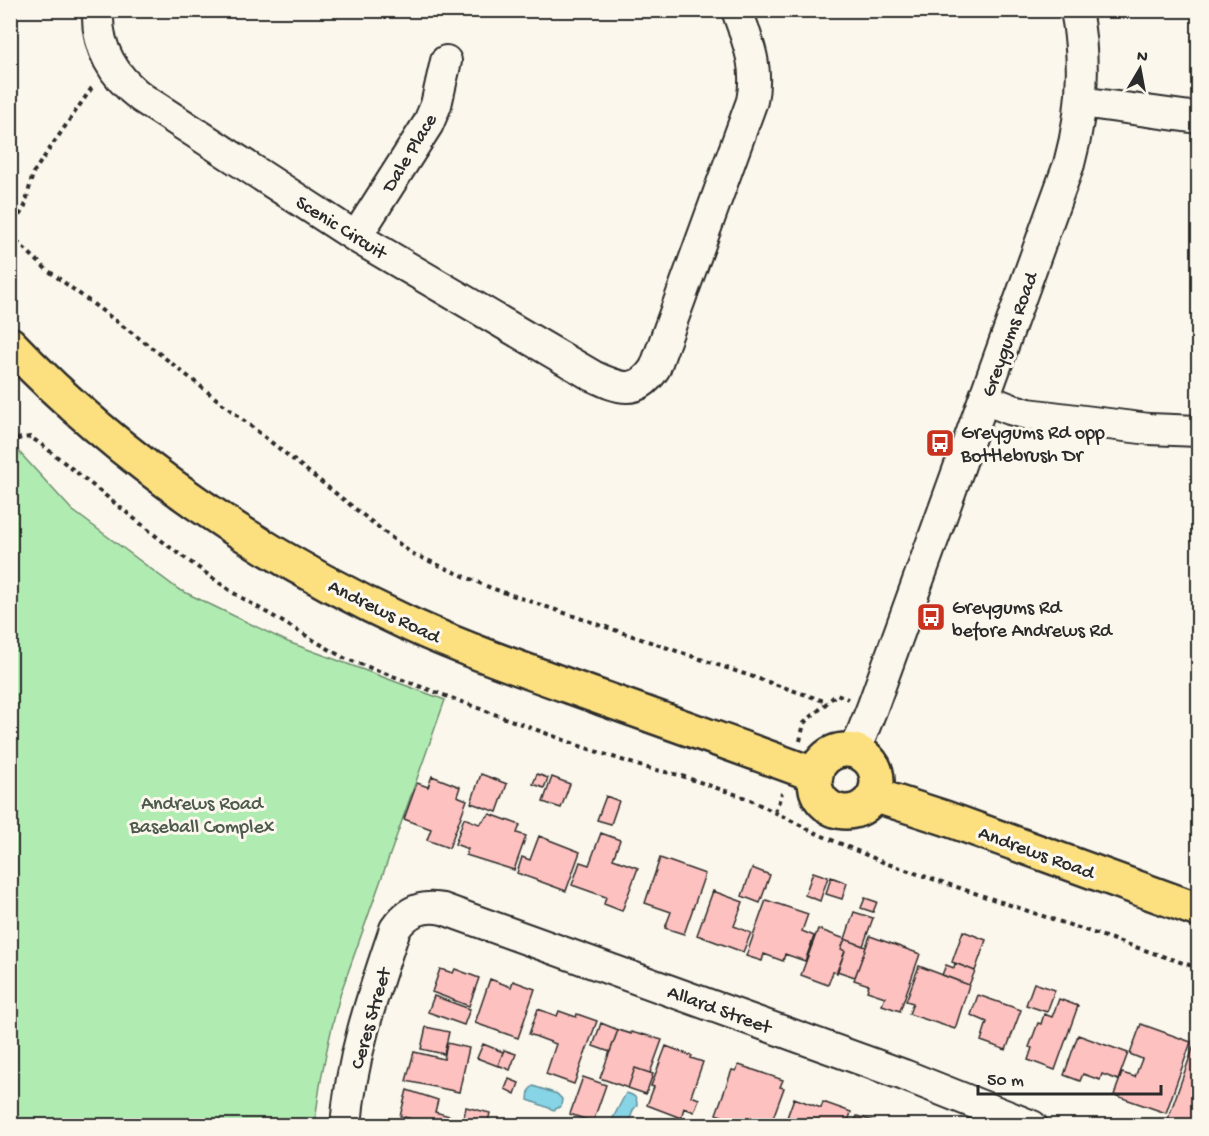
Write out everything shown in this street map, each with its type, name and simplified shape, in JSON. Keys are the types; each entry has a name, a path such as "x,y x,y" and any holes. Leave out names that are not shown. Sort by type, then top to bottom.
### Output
{"main road":[{"name":"Andrews Road","path":"10,344 96,425 160,477 240,532 323,581 412,625 501,662 816,775"},
{"path":"855,751 870,761 875,769 877,778 874,795 860,809 841,812 831,808 818,794 815,784 816,775 819,765 835,752 855,751"},
{"name":"Andrews Road","path":"874,795 945,818 1198,910"}],"street":[{"name":"Scenic Circuit","path":"98,10 100,40 109,63 124,83 142,98 356,237 593,376 618,386 629,387 641,396 658,360 752,101 755,66 737,10"},
{"name":"Greygums Road","path":"855,751 1069,164 1081,102 1082,46 1076,10"},
{"name":"Dale Place","path":"356,237 428,124 446,61"},
{"path":"1081,102 1198,118"},
{"path":"985,399 1028,414 1149,429 1198,431"},
{"name":"Allard Street","path":"406,916 424,907 443,909 904,1075 1032,1125"},
{"name":"Ceres Street","path":"346,1125 352,1073 366,1014 395,929 406,916"}],"path":[{"path":"109,63 94,76 96,82 33,173 25,207 10,233 46,269 151,348 411,553 491,588 827,702"},
{"path":"10,445 17,440 30,437 41,444 101,493 232,592 344,658 580,746 643,767 679,775 746,798 818,834 885,863 1198,968"},
{"path":"800,740 804,723 827,702 837,694 849,699"},
{"path":"775,812 785,787"}],"green space":[{"name":"Andrews Road Baseball Complex","path":"10,442 72,510 178,589 288,642 445,700 341,992 325,1058 315,1125 11,1125"}],"water":[{"path":"533,1086 557,1094 562,1099 561,1106 554,1110 528,1100 529,1090"},
{"path":"626,1093 634,1097 637,1105 629,1123 622,1125 615,1122 613,1118"}],"building":[{"path":"481,774 507,784 497,812 471,803"},
{"path":"537,774 548,778 544,788 533,784"},
{"path":"432,776 460,787 457,796 467,800 449,848 427,840 431,829 404,819 417,783 428,787"},
{"path":"552,777 570,784 561,808 543,802"},
{"path":"606,796 619,801 611,824 597,820"},
{"path":"490,814 520,825 517,833 526,836 514,870 466,855 468,849 455,844 464,818 479,824"},
{"path":"601,833 620,840 613,859 638,868 622,911 604,904 606,897 572,885 580,862 589,865"},
{"path":"539,836 580,852 566,891 517,873 522,857 530,860"},
{"path":"660,858 705,874 684,934 665,928 671,912 645,903"},
{"path":"752,868 770,875 760,903 742,896"},
{"path":"813,872 828,877 820,901 805,895"},
{"path":"831,877 847,883 842,899 826,894"},
{"path":"713,891 743,902 734,926 751,933 743,952 697,935"},
{"path":"865,898 877,902 873,912 861,908"},
{"path":"766,900 808,914 802,931 814,936 805,961 785,954 783,961 764,954 762,961 746,956"},
{"path":"854,912 873,918 863,946 845,939"},
{"path":"818,929 845,939 841,949 845,951 837,973 833,972 828,985 801,975"},
{"path":"963,931 986,940 975,971 952,962"},
{"path":"870,936 920,954 900,1011 882,1005 885,997 867,991 869,985 854,980"},
{"path":"845,939 866,947 855,977 837,971 845,951 841,949"},
{"path":"955,963 975,971 969,985 942,975 946,965 954,968"},
{"path":"919,966 969,985 955,1029 909,1014 913,1003 906,1001"},
{"path":"440,969 453,973 455,969 479,978 469,1006 432,992"},
{"path":"490,979 511,987 513,981 535,989 518,1038 475,1023"},
{"path":"1034,983 1055,990 1047,1012 1026,1005"},
{"path":"978,995 1021,1010 1006,1050 981,1041 987,1022 971,1015"},
{"path":"434,996 470,1009 464,1025 428,1012"},
{"path":"1059,999 1078,1006 1055,1070 1028,1060 1032,1048 1029,1047 1038,1023 1041,1024 1044,1014 1052,1017"},
{"path":"538,1009 557,1016 559,1011 597,1021 574,1084 546,1074 556,1044 529,1034"},
{"path":"601,1023 618,1030 610,1052 593,1046"},
{"path":"1141,1024 1191,1042 1166,1113 1114,1095 1122,1073 1135,1077 1142,1059 1130,1054"},
{"path":"426,1027 449,1032 444,1054 421,1049"},
{"path":"618,1030 662,1040 650,1073 635,1068 628,1088 600,1078"},
{"path":"1198,1034 1198,1126 1190,1123 1188,1126 1168,1119"},
{"path":"1078,1035 1128,1053 1118,1080 1102,1074 1100,1080 1083,1074 1080,1081 1064,1075"},
{"path":"447,1043 469,1048 459,1092 406,1081 414,1052 444,1059"},
{"path":"483,1044 503,1052 498,1066 477,1058"},
{"path":"666,1046 703,1062 691,1096 699,1099 694,1112 684,1108 681,1118 647,1105 654,1087 651,1086"},
{"path":"504,1050 516,1054 510,1070 498,1065"},
{"path":"739,1065 783,1080 780,1087 784,1088 770,1126 749,1126 716,1114 732,1070 736,1071"},
{"path":"635,1068 653,1074 646,1094 628,1088"},
{"path":"583,1077 606,1085 593,1122 570,1114"},
{"path":"509,1079 519,1083 515,1094 505,1089"},
{"path":"407,1090 438,1100 435,1112 453,1117 450,1126 410,1126 412,1119 400,1116"},
{"path":"794,1098 821,1108 823,1102 851,1112 847,1126 784,1126"},
{"path":"466,1107 490,1113 487,1126 462,1126"},
{"path":"857,1116 876,1122 875,1126 854,1126"}],"place":[{"name":"Greygums Rd opp Bottlebrush Dr","path":"940,443"},
{"name":"Greygums Rd before Andrews Rd","path":"931,617"}]}
